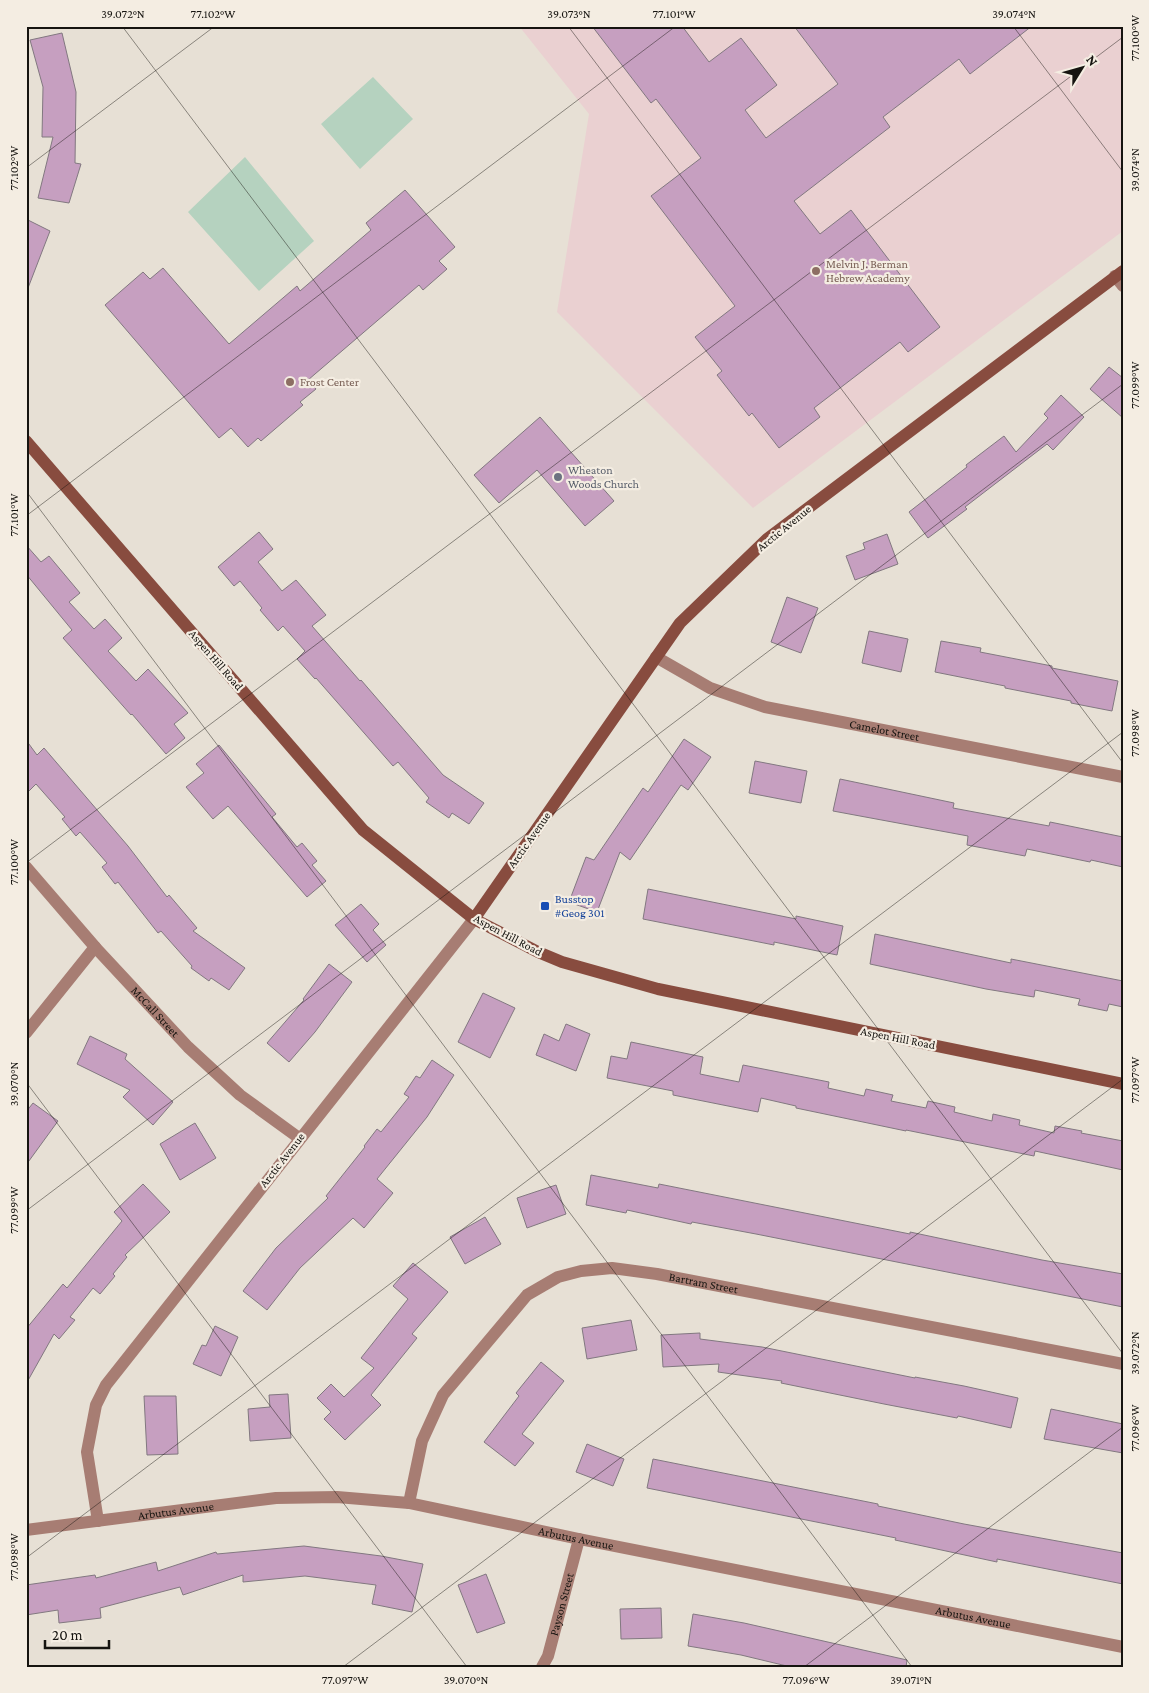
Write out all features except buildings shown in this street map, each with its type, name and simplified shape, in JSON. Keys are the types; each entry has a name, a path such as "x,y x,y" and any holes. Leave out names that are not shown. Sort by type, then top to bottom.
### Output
{"street":[{"name":"Arctic Avenue","path":"98,1521 87,1452 96,1405 106,1385 299,1138 474,919 680,624 767,539 1120,278"},
{"name":"Aspen Hill Road","path":"26,441 363,830 474,919 538,952 562,962 658,990 1123,1084"},
{"name":"Camelot Street","path":"656,657 710,688 765,707 1123,777"},
{"name":"McCall Street","path":"26,867 188,1047 240,1095 299,1138"},
{"path":"26,1033 96,947"},
{"name":"Bartram Street","path":"409,1503 422,1441 444,1395 526,1296 558,1277 581,1270 612,1268 657,1274 1123,1364"},
{"name":"Arbutus Avenue","path":"26,1530 276,1498 336,1497 409,1503 579,1539 1123,1647"},
{"name":"Payson Street","path":"542,1667 548,1656 579,1539"}],"shaded area":[{"name":"Melvin J. Berman Hebrew Academy","path":"519,26 1123,26 1123,231 753,508 557,312 589,114"}],"green space":[{"path":"373,77 413,119 360,169 321,124"},
{"path":"245,157 314,241 259,291 188,212"}],"place":[{"name":"Melvin J. Berman Hebrew Academy","path":"816,271"},
{"name":"Frost Center","path":"290,382"},
{"name":"Wheaton Woods Church","path":"558,477"},
{"name":"Busstop #Geog 301","path":"545,906"}]}
